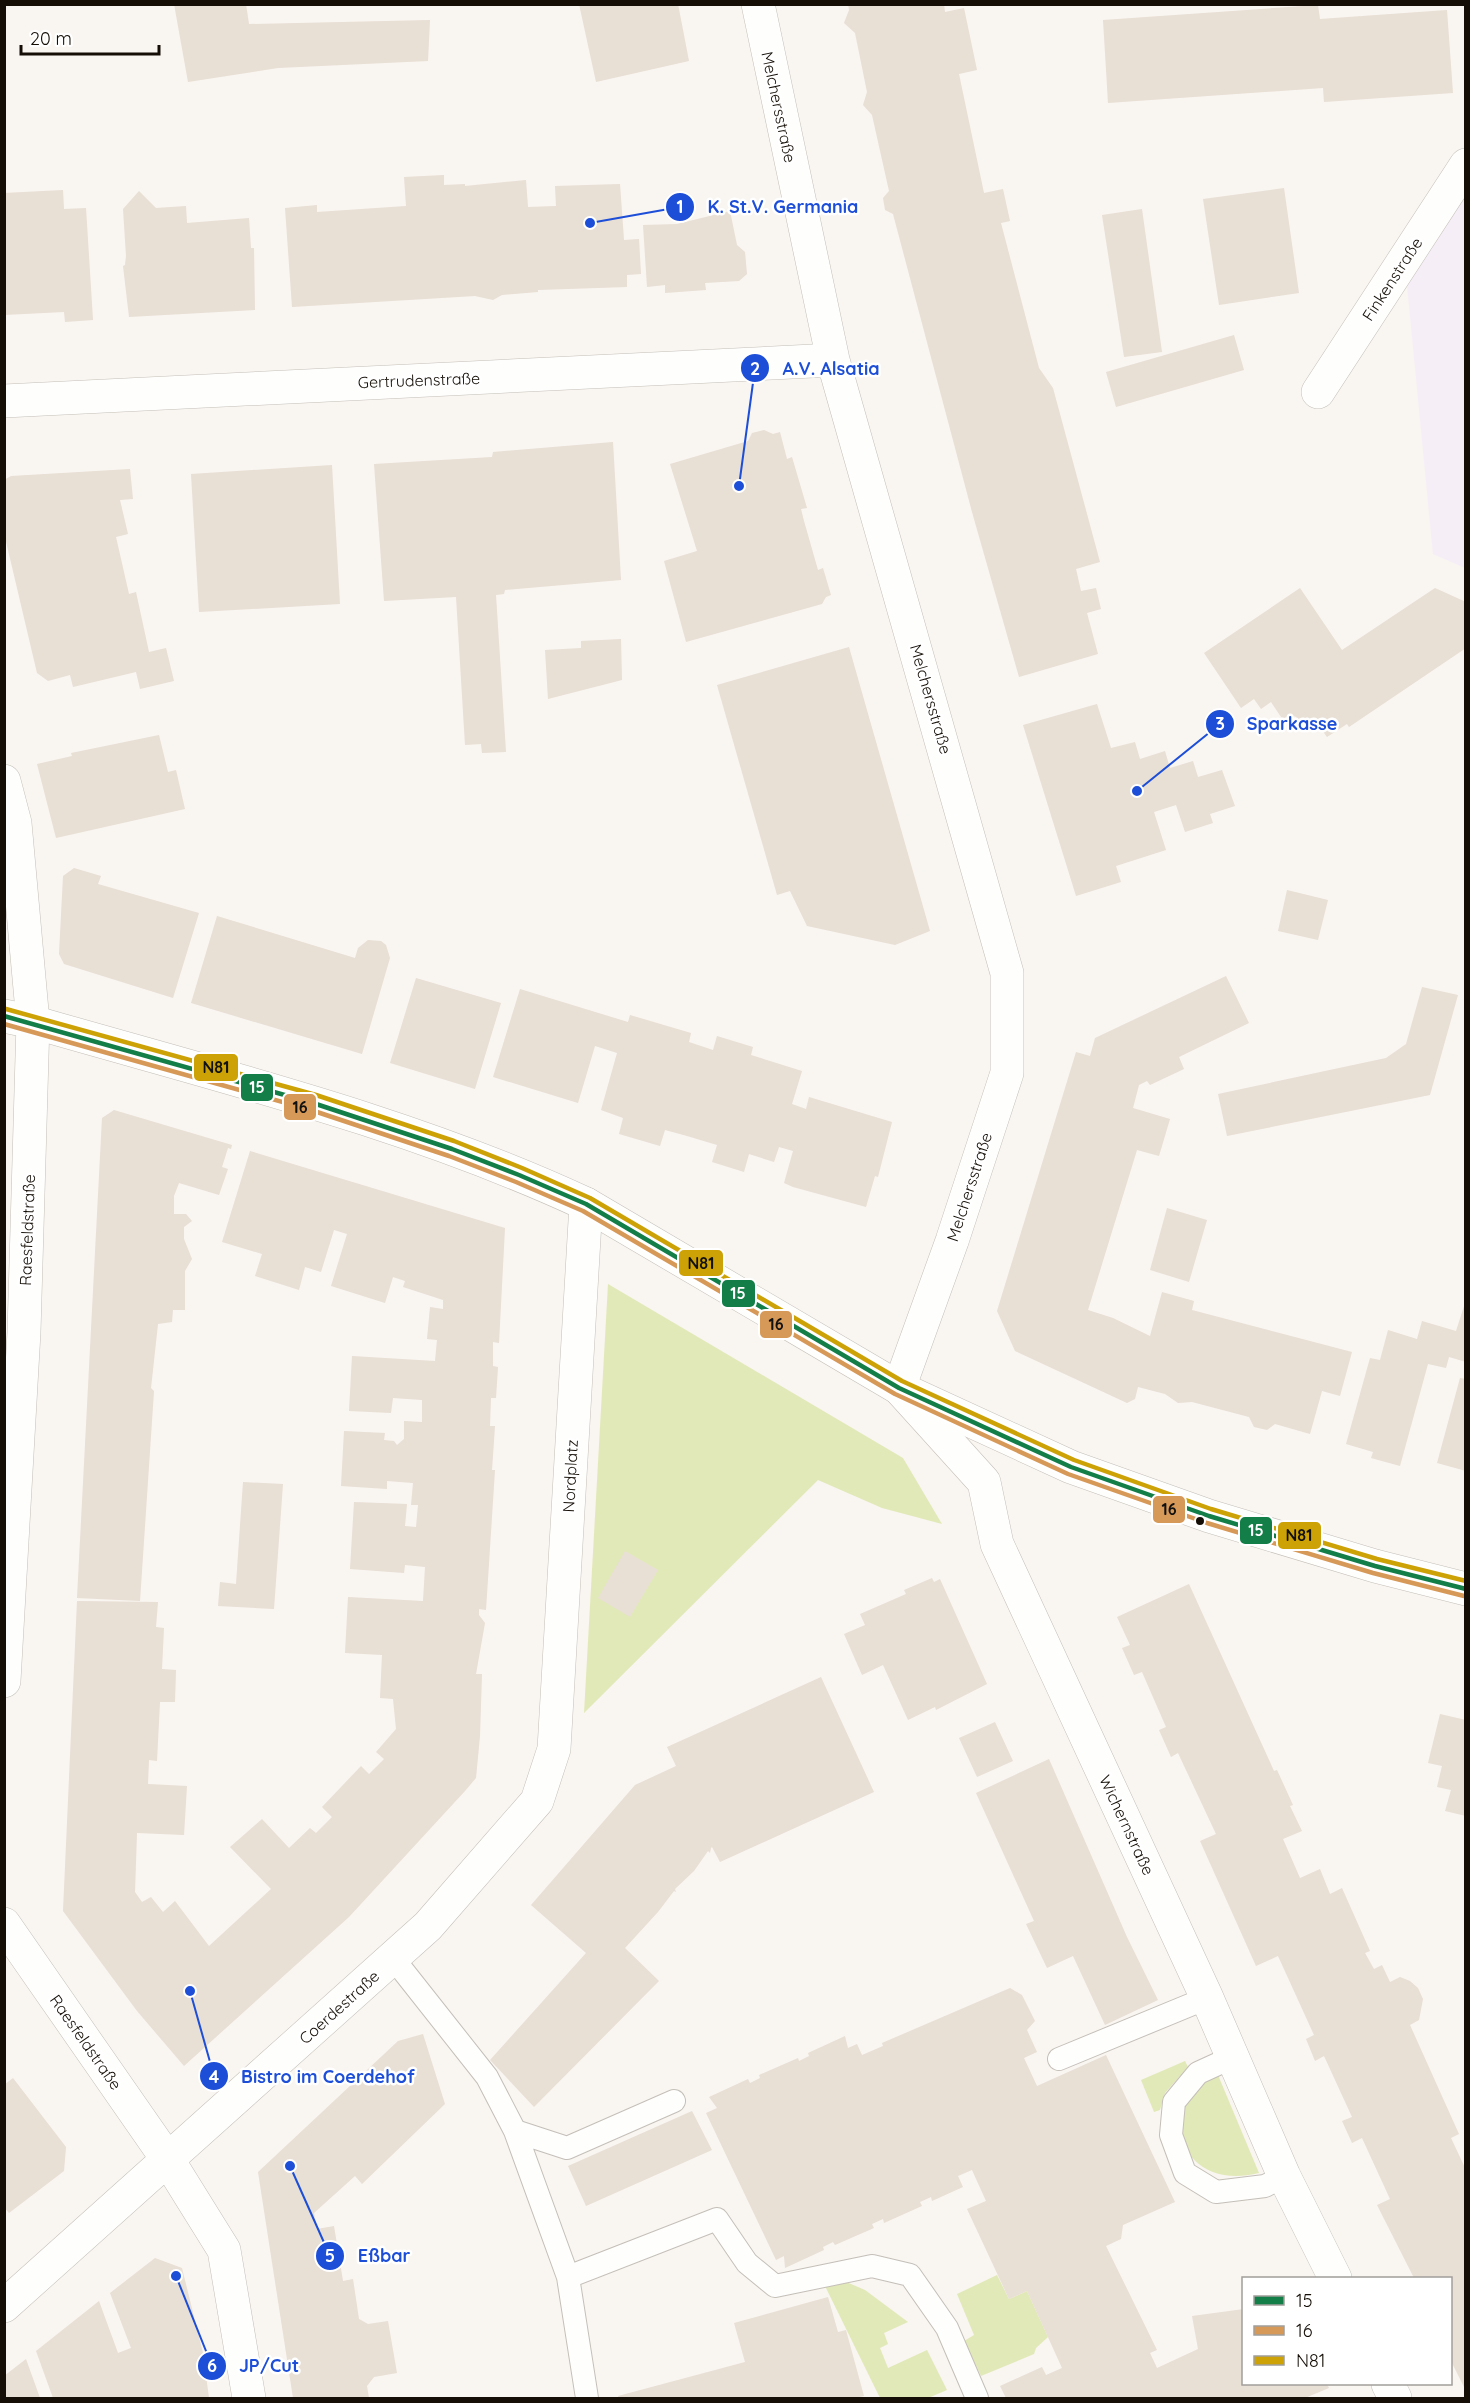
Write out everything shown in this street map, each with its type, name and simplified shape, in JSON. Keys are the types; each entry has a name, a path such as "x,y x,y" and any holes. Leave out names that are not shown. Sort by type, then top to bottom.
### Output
{"street":[{"name":"Melchersstraße","path":"758,4 833,360 1007,973 1007,1073 952,1241 899,1388"},
{"name":"Finkenstraße","path":"1318,392 1464,172"},
{"name":"Gertrudenstraße","path":"4,401 833,360"},
{"name":"Raesfeldstraße","path":"4,781 15,823 24,1332 4,1681"},
{"path":"19,1019 417,1135 535,1180 586,1204 899,1388 1071,1467 1209,1516 1375,1566 1466,1590"},
{"name":"Nordplatz","path":"554,1749 586,1204"},
{"name":"Wichernstraße","path":"899,1388 984,1482 997,1544 1207,1998 1284,2176 1334,2277"},
{"name":"Coerdestraße","path":"4,2306 428,1926 537,1801 554,1749"},
{"name":"Raesfeldstraße","path":"4,1924 168,2160 224,2250 249,2398"}],"lane":[{"path":"393,1958 487,2077 514,2131 568,2277 587,2398"},
{"path":"1059,2059 1207,1998"},
{"path":"1233,2057 1198,2073 1174,2102 1171,2134 1185,2173 1216,2192 1264,2186 1284,2176"},
{"path":"514,2131 567,2148 674,2101"},
{"path":"568,2277 717,2219 747,2263 775,2286 872,2266 909,2275 946,2328 977,2398"}],"shaded area":[{"path":"1465,192 1465,568 1433,554 1407,285"}],"green space":[{"path":"608,1284 903,1458 942,1524 882,1508 818,1480 584,1713"},
{"path":"1185,2061 1188,2067 1165,2093 1160,2110 1154,2112 1141,2080"},
{"path":"1218,2075 1259,2173 1232,2176 1210,2170 1193,2159 1184,2143 1181,2125 1185,2106 1198,2089"},
{"path":"997,2275 1009,2299 1027,2291 1048,2337 1036,2348 1034,2354 981,2376 964,2341 974,2335 957,2294"},
{"path":"844,2281 865,2290 908,2322 884,2333 888,2344 880,2348 888,2368 927,2350 947,2390 928,2398 880,2398 825,2286"}],"building":[{"path":"174,4 246,4 249,24 430,20 428,61 278,68 188,82"},
{"path":"579,4 678,4 689,61 596,82"},
{"path":"848,4 944,4 945,12 964,8 977,70 959,74 984,193 1003,189 1010,221 1001,223 1039,368 1053,388 1100,562 1076,569 1081,591 1096,588 1101,609 1087,613 1098,654 1019,677 972,512 893,214 885,210 883,198 889,191 872,115 863,105 867,92 855,33 844,23 849,10"},
{"path":"1318,5 1320,19 1447,10 1453,93 1324,102 1323,88 1108,103 1103,20"},
{"path":"444,175 444,185 465,184 465,186 526,180 528,207 556,206 555,186 620,184 624,240 639,239 641,274 627,275 627,287 538,290 538,292 502,295 493,300 475,296 292,307 285,208 317,205 317,212 406,206 404,177"},
{"path":"1284,188 1299,293 1219,305 1203,199"},
{"path":"63,190 64,209 86,208 93,320 65,322 64,312 4,315 4,193"},
{"path":"139,191 156,208 186,206 187,223 249,218 251,248 254,248 255,310 129,317 123,266 126,256 123,209"},
{"path":"1142,209 1162,352 1124,357 1102,215"},
{"path":"730,211 737,245 745,252 747,274 739,281 705,283 706,290 665,293 665,285 647,287 643,225 677,224"},
{"path":"1234,335 1244,370 1116,407 1106,372"},
{"path":"764,430 773,434 780,432 787,459 792,457 807,508 801,509 804,521 818,570 823,568 831,595 826,597 822,604 686,642 664,561 697,551 670,464 748,441 752,433"},
{"path":"613,442 621,580 505,590 504,594 496,595 506,752 482,753 481,744 465,745 456,597 384,601 374,464 492,457 493,452"},
{"path":"332,465 340,604 199,612 191,474"},
{"path":"130,469 133,499 120,500 128,534 116,537 129,594 136,592 149,652 166,648 174,681 140,689 136,672 73,687 70,675 48,681 37,673 4,533 4,480 11,476"},
{"path":"1300,588 1342,650 1435,588 1466,602 1466,648 1349,727 1347,724 1327,737 1316,722 1304,730 1295,716 1285,723 1271,702 1261,709 1254,699 1241,708 1204,653"},
{"path":"621,639 622,680 548,699 545,650 581,648 581,641"},
{"path":"849,647 930,931 895,945 807,926 790,891 777,895 717,685"},
{"path":"1097,704 1111,748 1135,742 1140,759 1165,751 1170,768 1193,761 1198,777 1222,770 1235,806 1210,814 1213,823 1185,832 1176,805 1154,812 1166,850 1116,866 1121,882 1076,896 1023,725"},
{"path":"159,735 168,772 176,770 185,809 56,838 37,764 72,756 71,753"},
{"path":"74,868 101,876 98,884 199,913 173,998 64,964 59,954 63,876"},
{"path":"1287,890 1328,900 1318,940 1278,931"},
{"path":"217,916 355,958 358,948 368,940 381,941 386,945 390,958 362,1054 191,1003"},
{"path":"1226,976 1249,1023 1179,1057 1184,1069 1150,1085 1147,1081 1139,1085 1133,1108 1170,1119 1159,1156 1137,1150 1088,1310 1113,1318 1150,1336 1162,1292 1194,1301 1192,1310 1352,1352 1340,1396 1322,1391 1310,1434 1275,1424 1267,1430 1254,1427 1249,1417 1192,1402 1178,1403 1165,1394 1138,1387 1135,1399 1127,1403 1015,1351 997,1311 1076,1052 1090,1056 1095,1038"},
{"path":"416,978 501,1003 475,1089 390,1063"},
{"path":"1422,987 1458,995 1430,1095 1227,1136 1218,1094 1386,1058 1406,1044"},
{"path":"520,989 628,1022 630,1015 691,1033 689,1042 713,1050 717,1036 753,1047 751,1055 802,1071 792,1104 806,1109 809,1097 892,1122 878,1177 875,1176 866,1207 784,1183 793,1151 779,1147 774,1162 749,1154 744,1172 712,1162 717,1145 665,1130 660,1146 619,1134 623,1118 601,1110 617,1053 595,1046 578,1103 493,1077"},
{"path":"114,1110 232,1145 231,1149 228,1148 222,1167 228,1169 219,1195 179,1183 174,1196 174,1214 186,1214 192,1221 184,1227 184,1239 192,1259 185,1271 185,1310 173,1310 172,1322 158,1324 151,1388 154,1391 140,1601 77,1598 102,1118"},
{"path":"250,1151 505,1228 499,1343 493,1342 493,1366 498,1367 496,1398 491,1398 490,1426 495,1426 492,1470 495,1470 486,1610 479,1609 479,1615 485,1623 476,1674 482,1674 480,1736 476,1778 465,1791 349,1917 184,2066 137,2011 63,1911 77,1601 158,1602 156,1627 164,1628 162,1669 176,1670 175,1702 160,1702 157,1761 149,1760 148,1784 187,1786 184,1835 137,1833 135,1892 142,1902 151,1897 163,1912 175,1901 209,1946 271,1889 230,1847 262,1819 289,1848 310,1828 316,1833 332,1817 322,1807 361,1766 369,1774 384,1759 376,1752 396,1729 393,1699 380,1698 382,1655 345,1653 348,1597 423,1601 425,1567 405,1565 404,1573 350,1569 354,1502 407,1504 405,1526 416,1527 418,1505 411,1505 413,1483 387,1481 387,1489 341,1486 344,1431 385,1433 384,1440 394,1441 397,1445 404,1439 404,1421 422,1422 422,1400 393,1398 391,1413 349,1411 352,1356 435,1361 437,1340 427,1339 430,1307 443,1309 443,1300 403,1287 405,1281 393,1277 385,1303 331,1286 347,1234 334,1230 321,1272 305,1267 299,1290 255,1276 262,1254 222,1242"},
{"path":"1167,1208 1207,1220 1189,1282 1150,1270"},
{"path":"1466,1300 1466,1362 1449,1357 1446,1368 1428,1364 1400,1466 1371,1458 1373,1452 1346,1444 1370,1358 1380,1360 1388,1330 1417,1339 1422,1321 1456,1331"},
{"path":"1460,1378 1466,1379 1466,1471 1437,1463"},
{"path":"243,1482 283,1484 274,1609 218,1606 220,1582 236,1584"},
{"path":"625,1551 658,1570 630,1617 598,1598"},
{"path":"932,1578 934,1582 940,1579 987,1684 936,1710 935,1707 908,1720 883,1665 862,1675 844,1634 865,1625 860,1614 906,1594 904,1590"},
{"path":"1189,1584 1274,1771 1277,1770 1293,1805 1290,1806 1302,1831 1283,1839 1300,1878 1320,1869 1330,1894 1342,1888 1370,1951 1365,1953 1374,1969 1382,1965 1390,1982 1400,1977 1410,1981 1418,1988 1423,1999 1419,2020 1410,2025 1459,2134 1451,2138 1466,2170 1466,2391 1452,2363 1452,2277 1413,2277 1377,2205 1390,2199 1362,2138 1352,2143 1342,2121 1352,2117 1324,2056 1315,2061 1306,2039 1314,2035 1278,1956 1256,1966 1200,1841 1216,1834 1178,1753 1171,1757 1159,1730 1166,1727 1142,1672 1134,1675 1122,1648 1130,1645 1117,1617"},
{"path":"821,1677 874,1792 720,1862 712,1847 710,1853 708,1851 694,1871 675,1889 676,1892 674,1891 625,1948 659,1981 534,2107 490,2060 586,1953 531,1905 635,1785 676,1766 667,1747"},
{"path":"1440,1714 1466,1720 1466,1816 1445,1811 1451,1790 1437,1787 1442,1766 1428,1763"},
{"path":"995,1722 1013,1761 977,1777 959,1738"},
{"path":"1049,1759 1127,1937 1158,2000 1105,2025 1073,1956 1047,1968 1026,1924 1034,1921 976,1793"},
{"path":"1010,1988 1022,1995 1035,2021 1027,2030 1037,2052 1024,2058 1037,2086 1106,2055 1175,2202 1123,2225 1121,2239 1106,2246 1157,2350 1150,2353 1157,2368 1198,2349 1192,2316 1242,2309 1242,2385 1328,2385 1329,2388 1305,2398 1006,2398 1000,2386 1042,2367 1046,2375 1062,2368 1027,2291 1009,2299 967,2209 986,2201 972,2170 958,2176 963,2187 932,2201 931,2197 920,2202 922,2206 884,2223 883,2219 872,2224 874,2228 835,2245 833,2242 823,2247 824,2250 785,2268 784,2256 776,2260 706,2113 717,2108 709,2097 748,2079 750,2083 760,2078 759,2075 798,2058 799,2061 809,2056 808,2053 845,2036 848,2048 857,2044 862,2055 883,2046 882,2043"},
{"path":"423,2034 445,2104 362,2184 355,2176 314,2213 317,2229 334,2226 343,2281 353,2279 359,2319 368,2324 388,2321 397,2373 374,2377 367,2386 369,2398 293,2398 258,2172 398,2041"},
{"path":"13,2078 66,2147 64,2171 9,2213 4,2207 4,2085"},
{"path":"692,2111 712,2150 586,2206 568,2166"},
{"path":"155,2258 182,2268 203,2353 209,2398 53,2398 36,2351 99,2301 118,2353 131,2348 110,2293"},
{"path":"828,2297 838,2332 846,2330 864,2396 855,2398 619,2398 618,2396 745,2362 734,2323"},
{"path":"26,2359 40,2398 4,2398 4,2376"}],"transit line":[{"name":"N81","path":"6,1009 316,1095 454,1141 590,1198 902,1381 1074,1460 1211,1509 1377,1559 1466,1581"},
{"name":"15","path":"4,1016 313,1103 452,1149 519,1175 586,1204 899,1388 1071,1467 1209,1516 1375,1566 1466,1589"},
{"name":"16","path":"4,1024 311,1110 449,1156 516,1182 583,1211 895,1394 1068,1474 1207,1523 1373,1573 1464,1596"}],"place":[{"name":"K. St.V. Germania","path":"590,223"},
{"name":"A.V. Alsatia","path":"739,486"},
{"name":"Sparkasse","path":"1137,791"},
{"name":"Bistro im Coerdehof","path":"190,1991"},
{"name":"Eßbar","path":"290,2166"},
{"name":"JP/Cut","path":"176,2276"}]}
